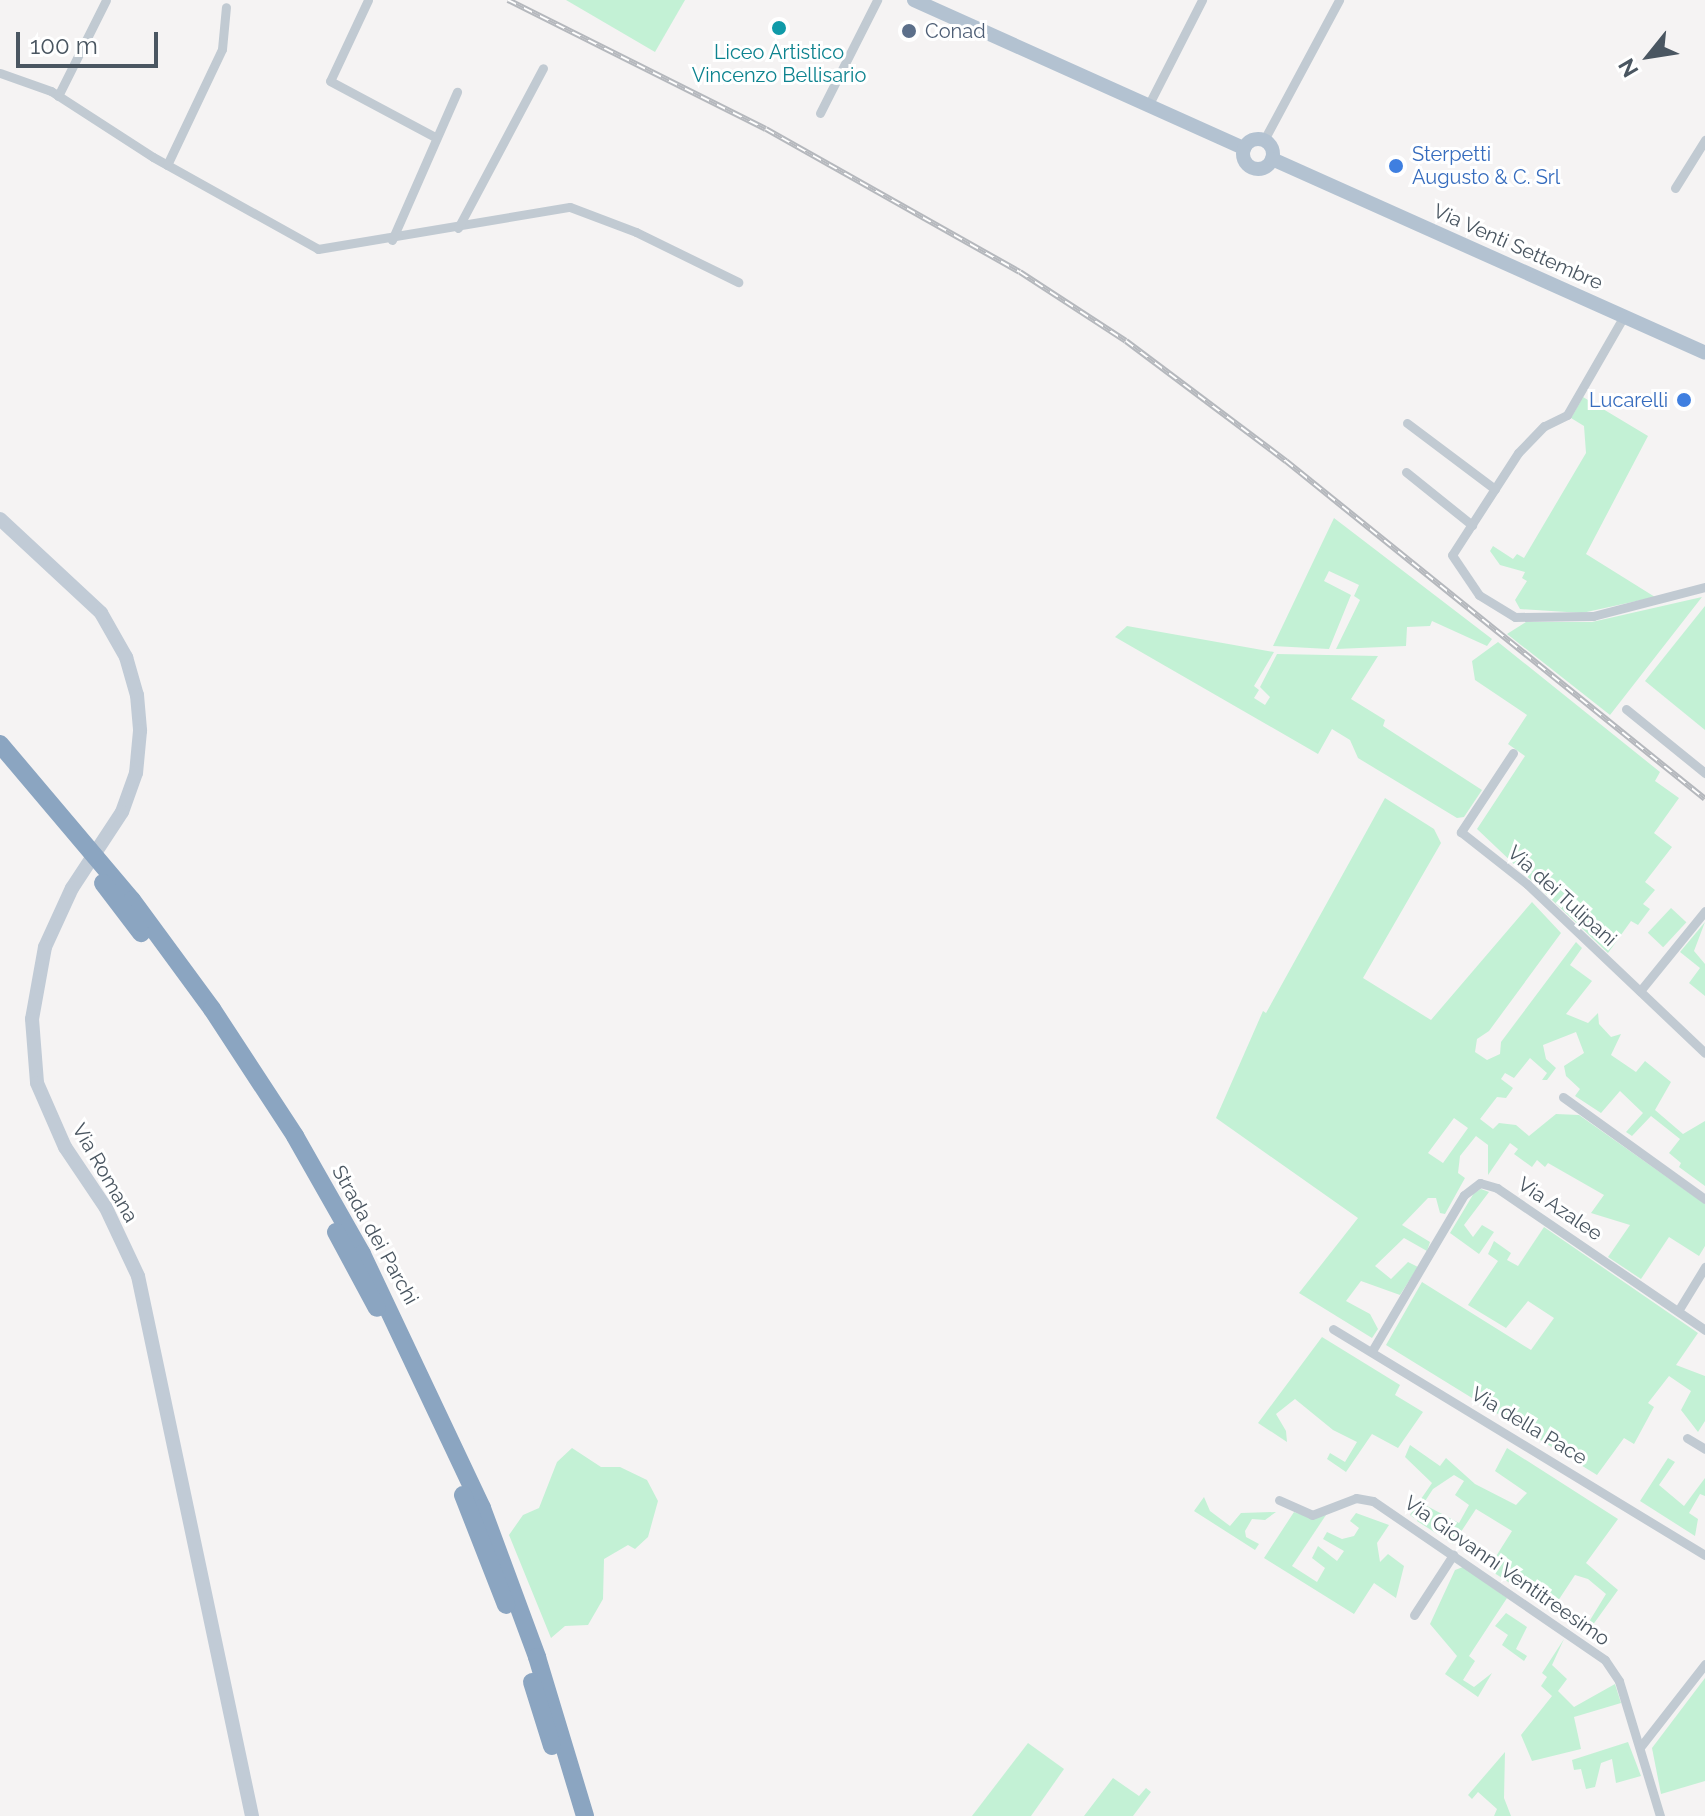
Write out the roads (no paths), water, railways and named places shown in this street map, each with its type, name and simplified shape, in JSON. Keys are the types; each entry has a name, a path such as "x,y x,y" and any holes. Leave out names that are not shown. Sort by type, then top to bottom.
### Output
{"highway":[{"name":"Strada dei Parchi","path":"0,744 124,890 212,1009 295,1136 362,1254 423,1375 487,1520 537,1657 585,1816"},
{"name":"Strada dei Parchi","path":"0,762 98,877 188,997 284,1142 350,1258 413,1381 476,1526 528,1670 572,1816"}],"main road":[{"path":"914,0 1244,148"},
{"path":"1264,140 1272,159 1261,168 1252,167 1245,161 1244,148 1250,141 1264,140"},
{"name":"Via Venti Settembre","path":"1272,159 1705,353"},
{"name":"Via Romana","path":"0,519 101,613 126,657 140,731 136,773 113,828 72,888 45,947 35,985 37,1083 65,1147 106,1208 138,1276 252,1816"}],"street":[{"path":"58,96 106,0"},
{"path":"368,0 330,81 435,137"},
{"path":"820,113 877,0"},
{"path":"1149,104 1202,0"},
{"path":"1264,140 1339,0"},
{"path":"167,165 222,49 226,7"},
{"path":"458,228 543,68"},
{"path":"0,73 58,96 167,165 318,249 392,240 570,207 738,282"},
{"path":"392,240 457,92"},
{"path":"1675,188 1705,140"},
{"path":"1624,316 1567,415 1536,434 1452,555 1479,595 1515,617 1593,616 1705,587"},
{"path":"1407,423 1495,489"},
{"path":"1406,472 1472,525"},
{"path":"1626,709 1705,773"},
{"name":"Via dei Tulipani","path":"1513,753 1461,832 1527,884 1705,1053"},
{"path":"1640,991 1705,911"},
{"path":"1563,1097 1705,1199"},
{"name":"Via Azalee","path":"1372,1351 1464,1195 1480,1183 1497,1188 1705,1330"},
{"path":"1678,1311 1705,1267"},
{"name":"Via della Pace","path":"1333,1329 1705,1555"},
{"path":"1687,1438 1705,1449"},
{"name":"Via Giovanni Ventitreesimo","path":"1279,1500 1312,1515 1367,1499 1453,1555 1613,1668 1641,1746 1660,1816"},
{"path":"1414,1615 1453,1555"},
{"path":"1641,1746 1705,1664"}],"railway":[{"path":"508,0 766,129 1020,272 1126,341 1286,461 1705,799"}],"place":[{"name":"Liceo Artistico Vincenzo Bellisario","path":"779,28"},
{"name":"Conad","path":"909,31"},
{"name":"Sterpetti Augusto & C. Srl","path":"1396,166"},
{"name":"Lucarelli","path":"1684,400"}]}
